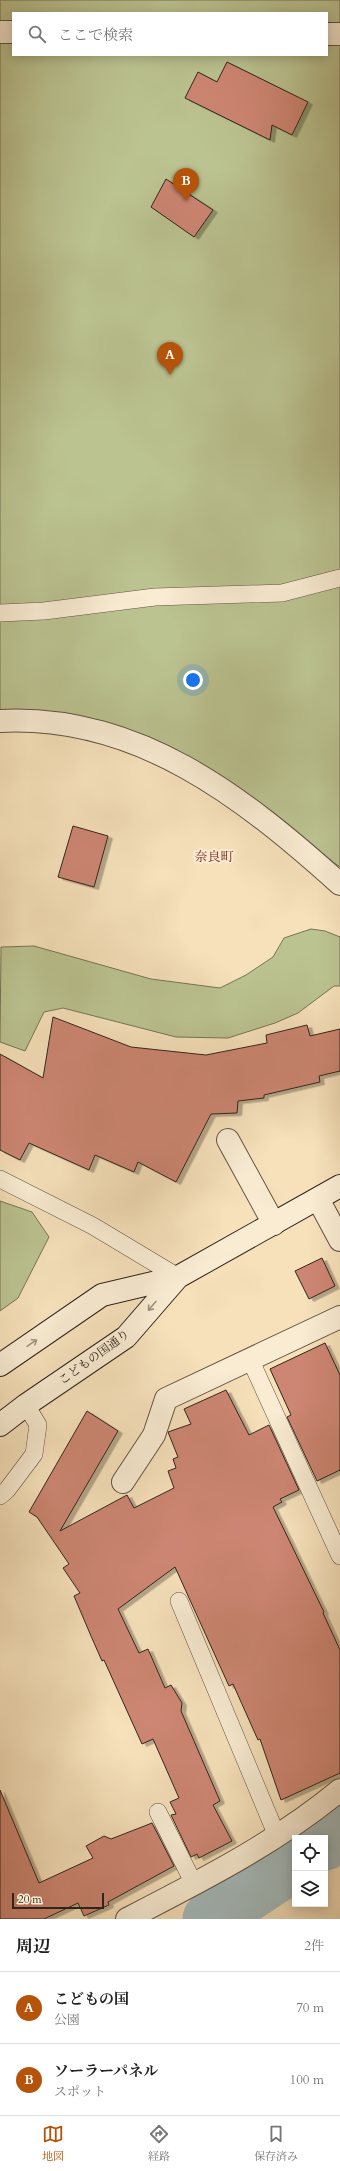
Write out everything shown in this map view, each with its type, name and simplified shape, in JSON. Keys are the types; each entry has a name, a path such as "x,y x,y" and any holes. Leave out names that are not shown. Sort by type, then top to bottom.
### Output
{"street":[{"path":"0,32 12,32"},
{"path":"328,34 340,34"},
{"path":"0,721 63,723 120,737 169,759 228,791 291,840 340,884"},
{"path":"228,1140 274,1224"},
{"name":"こどもの国通り","path":"0,1365 102,1295 178,1277 340,1186"},
{"path":"318,1199 340,1240"},
{"name":"こどもの国通り","path":"0,1425 26,1405 126,1337 178,1277"},
{"path":"123,1482 154,1435 166,1399 340,1317"},
{"path":"127,1919 194,1884 277,1836 321,1806 340,1790"}],"lane":[{"path":"0,613 44,611 155,597 282,593 340,578"},
{"path":"0,1178 93,1226 178,1277"},
{"path":"250,1359 340,1556"},
{"path":"0,1496 7,1490 34,1454 38,1426 26,1405"},
{"path":"179,1601 277,1836"},
{"path":"158,1812 194,1884"}],"green space":[{"path":"0,0 340,0 340,867 232,788 119,730 0,713"},
{"path":"311,929 325,931 340,937 340,986 334,986 298,1013 275,1023 228,1038 176,1037 63,1008 44,1012 25,1051 0,1042 1,947 34,946 151,979 220,988 246,975 273,957 284,938"},
{"path":"0,1201 32,1212 49,1237 18,1298 0,1311"}],"building":[{"path":"227,62 308,102 292,135 272,125 270,140 185,98 198,72 217,82"},
{"path":"166,179 213,210 194,237 151,207"},
{"path":"73,826 108,836 94,887 58,877"},
{"path":"53,1017 131,1047 206,1055 267,1043 266,1035 307,1025 310,1036 340,1029 340,1071 319,1076 320,1082 264,1095 264,1098 238,1101 237,1113 211,1114 176,1182 138,1162 134,1172 95,1155 89,1170 29,1143 20,1160 0,1150 0,1054 43,1078"},
{"path":"322,1258 335,1286 309,1299 295,1271"},
{"path":"325,1343 340,1375 340,1470 317,1481 287,1417 291,1415 270,1369"},
{"path":"226,1390 249,1435 269,1425 299,1490 280,1499 282,1502 273,1507 324,1612 323,1613 340,1650 340,1773 281,1800 260,1739 258,1740 233,1684 229,1686 175,1567 118,1609 139,1653 148,1649 165,1688 171,1685 182,1703 181,1711 220,1801 213,1805 232,1841 199,1858 197,1854 191,1857 171,1815 176,1814 170,1802 179,1798 153,1739 142,1744 104,1660 102,1661 74,1596 80,1593 63,1568 69,1564 37,1517 29,1512 87,1411 118,1431 60,1531 127,1495 134,1508 174,1488 168,1471 176,1468 173,1459 178,1457 168,1432 191,1424 184,1409"},
{"path":"0,1790 39,1883 93,1858 86,1846 104,1836 111,1839 152,1823 174,1866 108,1902 109,1905 84,1916 78,1903 44,1919 0,1919"}],"waterway":[{"path":"328,1841 340,1833"},
{"path":"210,1919 292,1865"}],"place":[{"name":"ソーラーパネル","path":"186,201"},
{"name":"こどもの国","path":"170,375"}],"district":[{"name":"奈良町","path":"214,857"}]}
